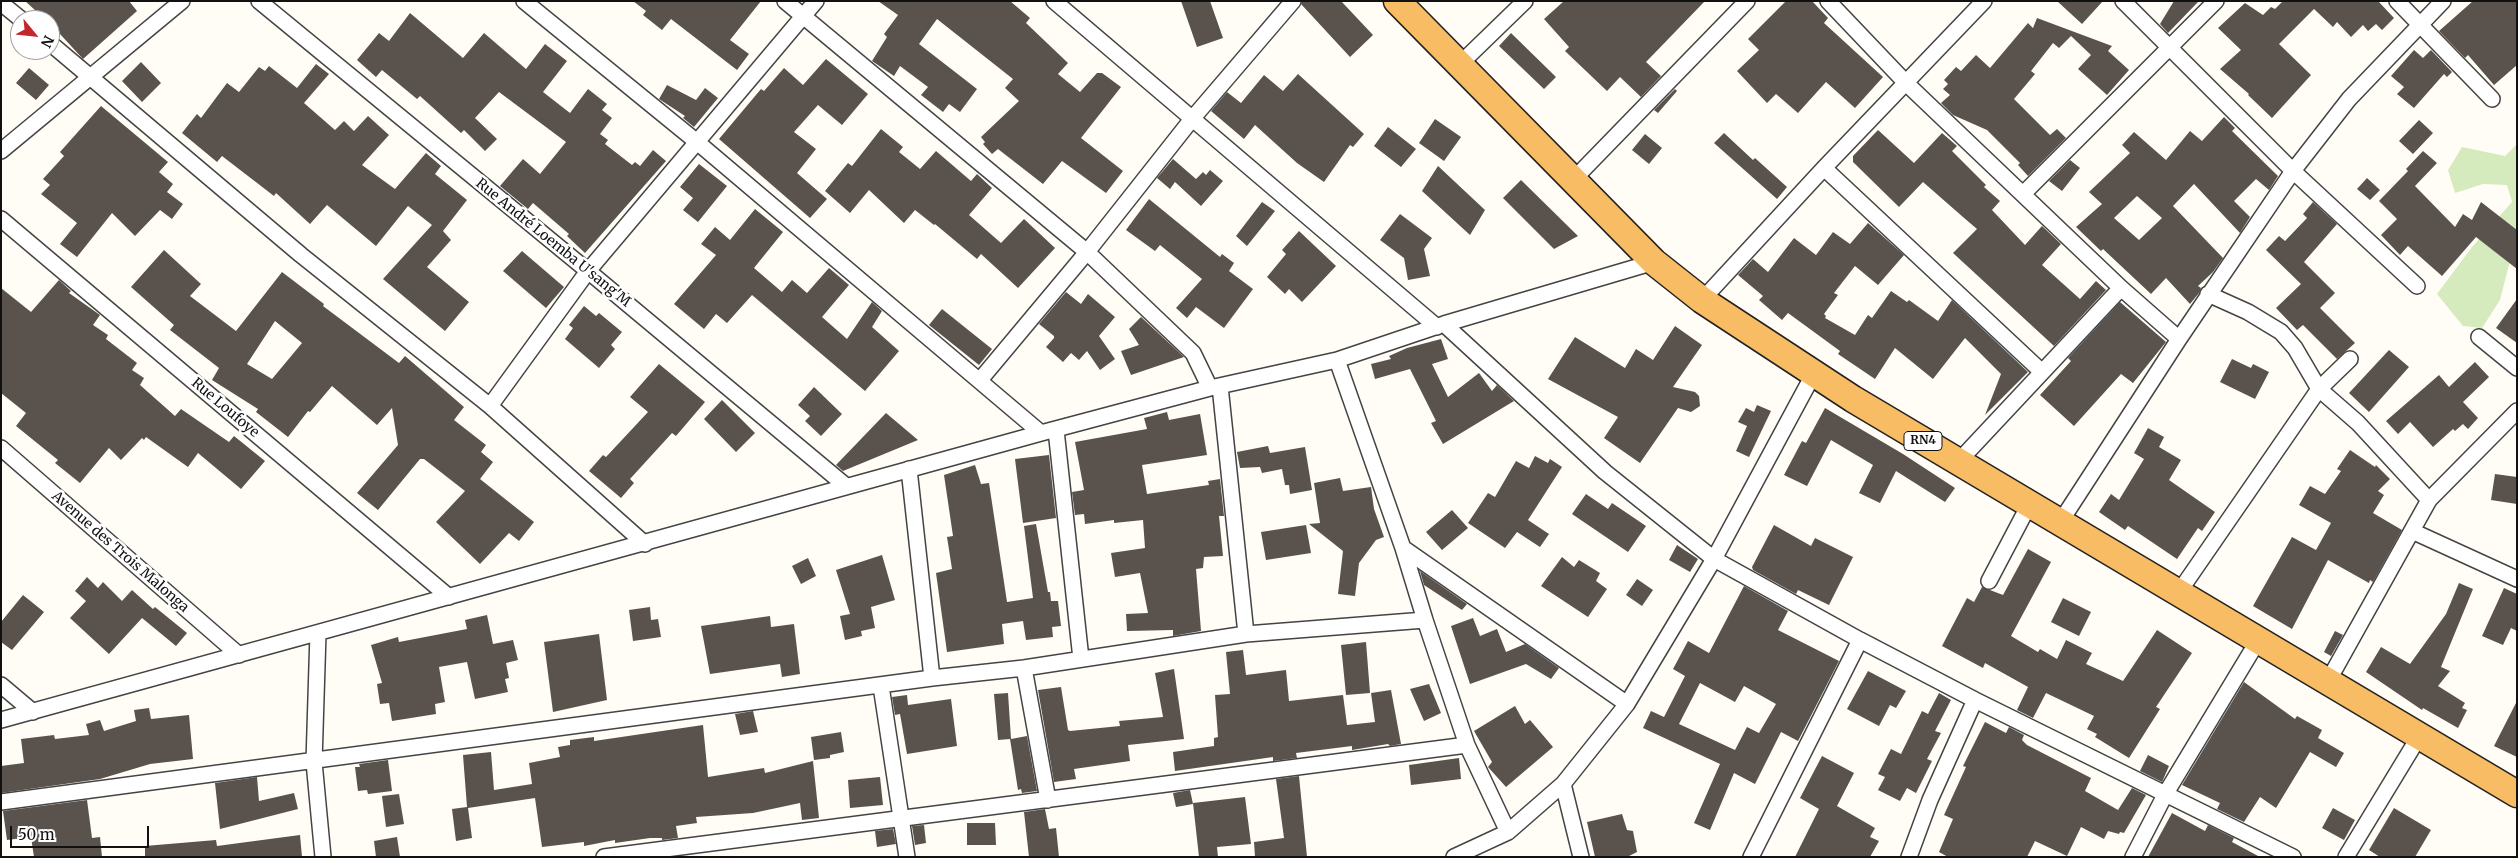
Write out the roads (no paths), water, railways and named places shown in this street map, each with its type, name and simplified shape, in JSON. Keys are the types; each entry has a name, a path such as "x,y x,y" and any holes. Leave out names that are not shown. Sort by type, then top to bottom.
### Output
{"highway":[{"name":"RN4","path":"1397,1 1654,262 1702,300 1813,375 2259,639 2327,683 2420,735 2517,794"}],"street":[{"path":"1,151 92,78 182,1"},
{"name":"Rue André Loemba U'sang'M","path":"259,1 846,486"},
{"path":"524,1 697,142 843,268 980,380 1049,432 1081,659"},
{"path":"785,1 1087,252 1193,353 1215,387 1246,634"},
{"path":"490,406 588,271 816,1"},
{"path":"1054,1 1192,119 1440,325 1604,472 1714,559 1860,640 1975,700 2166,792 2293,857"},
{"path":"980,380 1087,252 1192,119 1293,1"},
{"path":"1459,65 1524,1"},
{"path":"1574,179 1747,1"},
{"path":"1828,1 1907,84 2121,288 2179,339"},
{"path":"1702,300 1824,168 1907,84 1984,1"},
{"path":"2123,1 2294,170 2417,286"},
{"path":"2023,194 2216,1"},
{"path":"2397,1 2492,99"},
{"path":"2061,521 2208,294 2294,170 2349,99 2442,1"},
{"path":"60,51 301,255 490,406 645,544"},
{"path":"1824,168 2042,372"},
{"name":"Rue Loufoye","path":"1,219 449,597"},
{"path":"1,720 645,544 909,469 1215,387 1337,360 1440,325 1654,262"},
{"path":"1958,462 2121,288"},
{"path":"2208,294 2248,312 2281,332 2295,348 2319,389 2358,423 2429,500"},
{"path":"2479,337 2517,368"},
{"path":"1337,360 1403,548 1467,745 1508,832"},
{"path":"2179,592 2319,389 2350,360"},
{"path":"1454,857 1508,832 1563,784 1627,704 1714,559 1813,375"},
{"path":"2327,683 2429,500 2517,411"},
{"name":"Avenue des Trois Malonga","path":"1,448 239,656"},
{"path":"909,469 932,678"},
{"path":"1989,581 2030,503"},
{"path":"2412,530 2517,579"},
{"path":"1403,548 1627,704"},
{"path":"1,802 314,762 932,678 1024,668 1246,634 1425,620"},
{"path":"318,634 314,762 322,857"},
{"path":"2133,857 2166,792 2259,639"},
{"path":"1750,857 1860,640"},
{"path":"1024,668 1048,800"},
{"path":"1,685 34,712"},
{"path":"881,686 907,857"},
{"path":"1910,857 1930,800 1975,700"},
{"path":"2346,857 2420,735"},
{"path":"604,857 1467,745"},
{"path":"1563,784 1581,857"}]}
